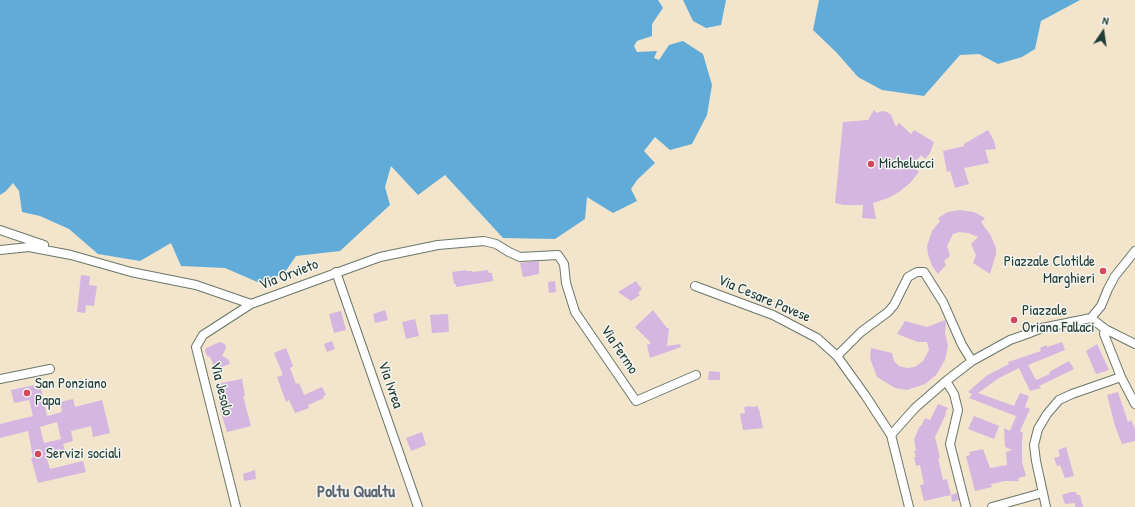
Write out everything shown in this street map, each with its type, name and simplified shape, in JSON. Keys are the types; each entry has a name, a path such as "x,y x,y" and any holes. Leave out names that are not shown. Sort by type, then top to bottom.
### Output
{"street":[{"path":"0,230 71,255"},
{"name":"Via Orvieto","path":"0,250 30,247 71,255 131,272 196,285 251,304 380,256 404,250 446,244 484,241 496,244 520,258 558,255"},
{"path":"891,435 915,408 946,380 972,361 1010,340 1042,328 1091,318 1101,306 1115,276 1135,250"},
{"name":"Via Fermo","path":"558,255 564,264 566,283 575,312 636,401 696,375"},
{"name":"Via Ivrea","path":"336,272 418,507"},
{"path":"837,356 861,332 888,312 894,305 908,277 916,272 924,272 943,302 962,344 972,361"},
{"name":"Via Cesare Pavese","path":"695,286 773,315 817,338 837,356 891,435 909,507"},
{"name":"Via Jesolo","path":"236,507 196,346 203,335 251,304"},
{"path":"1091,318 1105,328 1135,344"},
{"path":"1105,328 1104,334 1121,377 1135,404"},
{"path":"0,379 50,369"},
{"path":"1046,507 1042,493 1034,445 1038,429 1047,414 1059,400 1121,377"},
{"path":"946,380 954,394 958,410 950,444 966,507"},
{"path":"992,507 1042,493"}],"water":[{"path":"0,0 658,0 663,8 652,24 652,36 637,41 634,46 637,52 657,51 654,58 659,60 669,45 683,41 703,54 712,85 707,115 692,144 670,150 655,137 644,151 655,163 637,180 631,189 637,201 613,213 587,197 585,219 555,239 503,238 445,175 418,195 391,166 385,187 390,205 340,251 296,256 285,272 262,284 225,268 181,266 171,243 140,261 98,254 69,229 40,216 22,212 19,191 13,183 0,195"},
{"path":"683,0 726,0 721,25 706,28 693,21"},
{"path":"819,0 1080,0 1041,21 1035,49 1022,57 998,64 979,54 960,55 924,96 882,90 858,77 836,52 813,30"}],"building":[{"path":"874,110 877,113 882,111 891,115 896,127 899,123 911,134 914,130 934,142 930,153 925,159 921,155 912,166 919,172 910,183 899,192 888,198 873,203 876,219 862,218 863,205 844,205 835,203 843,122 868,120"},
{"path":"988,130 994,141 996,149 985,150 989,163 964,168 969,184 955,188 950,171 947,172 943,151 964,146 964,144"},
{"path":"960,210 974,212 985,218 981,222 991,236 996,248 996,254 990,274 973,263 976,255 971,244 978,237 968,233 959,232 953,234 947,246 950,256 944,261 946,265 938,274 932,266 927,246 932,231 940,221 938,218 948,212"},
{"path":"539,261 539,274 523,277 520,263"},
{"path":"466,270 473,272 488,270 489,273 492,273 493,281 456,287 452,272"},
{"path":"81,275 90,276 89,285 97,286 94,306 86,305 85,313 77,312"},
{"path":"555,281 556,292 549,293 548,282"},
{"path":"636,281 642,289 638,293 640,295 631,301 618,292"},
{"path":"385,310 388,320 375,323 373,314"},
{"path":"653,310 667,328 669,328 667,346 680,344 681,347 650,358 647,345 651,343 635,327"},
{"path":"341,311 346,330 334,333 329,314"},
{"path":"448,314 449,332 432,333 430,315"},
{"path":"415,319 419,336 406,339 402,322"},
{"path":"945,320 945,334 948,345 945,360 936,375 925,384 907,390 895,388 877,377 870,358 871,348 892,353 894,361 899,366 907,368 915,367 923,361 929,350 927,342 918,342 897,334 905,321 927,327"},
{"path":"332,341 335,349 327,352 324,344"},
{"path":"220,342 225,344 226,348 222,356 228,359 230,364 215,369 210,357 207,356 205,351 206,348"},
{"path":"1062,342 1065,350 1028,365 1036,380 1050,374 1049,372 1069,361 1074,369 1039,386 1041,388 1030,391 1019,368 999,378 978,393 1014,406 1020,393 1029,396 1025,407 1030,409 1020,431 1023,433 1022,462 1026,476 1018,478 1019,481 1005,481 991,484 992,487 975,491 966,456 970,455 969,452 983,449 990,468 1007,465 1006,452 1012,450 1005,447 1004,428 1010,431 1016,416 969,398 972,394 968,392 986,376 1009,364 1008,362 1041,351 1040,348 1047,345 1047,347"},
{"path":"1097,344 1109,370 1096,374 1086,351"},
{"path":"286,348 293,366 290,368 296,384 299,383 304,395 322,387 326,395 323,396 324,398 308,405 309,408 295,413 289,400 286,402 277,377 283,375 274,353"},
{"path":"709,371 720,372 720,380 708,380"},
{"path":"242,379 245,396 243,396 251,426 227,432 221,413 216,384"},
{"path":"35,385 41,388 47,416 62,412 60,402 73,399 75,407 102,400 110,433 93,437 91,426 71,431 73,441 63,444 65,451 46,455 50,469 83,461 86,472 38,483 31,458 33,458 28,431 0,438 0,424 33,416 29,400 14,403 11,390","holes":["57,422 61,439 44,443 40,427"]},
{"path":"1118,392 1128,422 1131,420 1135,429 1135,441 1122,444 1115,426 1107,395"},
{"path":"938,404 948,408 935,437 943,480 947,479 951,495 924,501 920,485 924,484 920,465 916,466 914,457 916,457 914,451 916,451 914,439 925,418 930,420"},
{"path":"758,406 763,428 743,430 740,414 745,413 744,407"},
{"path":"974,416 999,426 994,439 968,429"},
{"path":"422,432 426,445 411,451 406,438"},
{"path":"1066,447 1074,476 1065,478 1060,465 1057,466 1054,458 1060,456 1058,450"},
{"path":"255,470 256,479 244,481 243,474"},
{"path":"1076,492 1077,495 1080,495 1083,507 1075,507 1075,503 1065,504 1062,495"},
{"path":"957,493 959,500 952,502 951,495"}],"place":[{"name":"Michelucci","path":"871,164"},
{"name":"Piazzale Clotilde Marghieri","path":"1103,271"},
{"name":"Piazzale Oriana Fallaci","path":"1014,320"},
{"name":"San Ponziano Papa","path":"27,393"},
{"name":"Servizi sociali","path":"38,454"}],"district":[{"name":"Poltu Qualtu","path":"356,492"}]}
